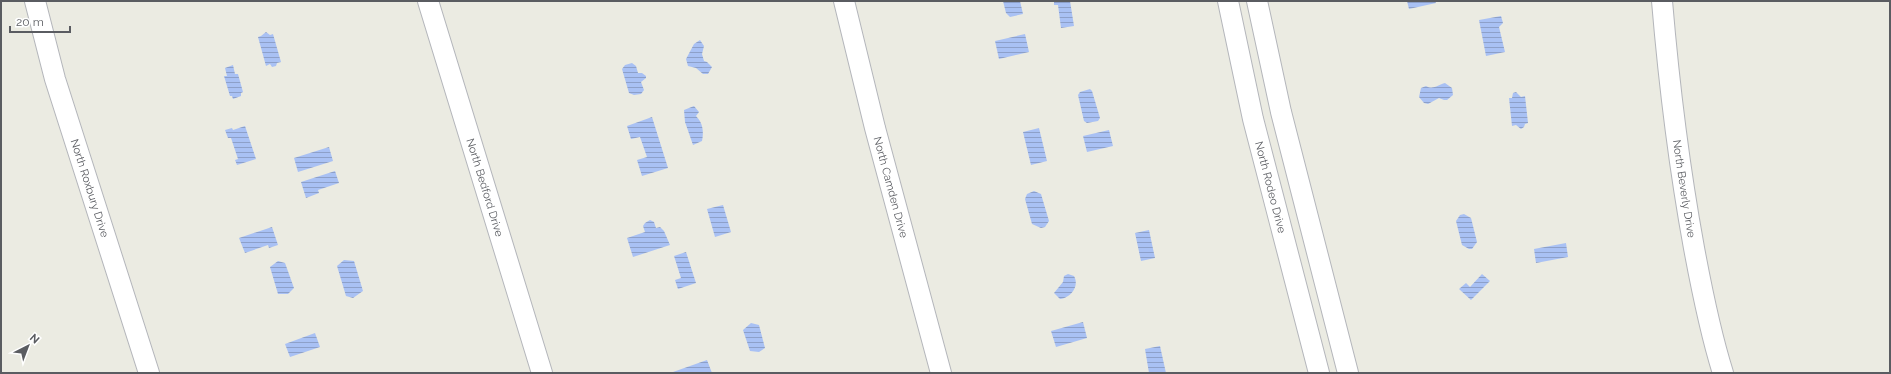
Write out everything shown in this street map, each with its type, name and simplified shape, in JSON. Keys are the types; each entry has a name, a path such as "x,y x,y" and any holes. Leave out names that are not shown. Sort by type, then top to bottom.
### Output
{"street":[{"name":"North Roxbury Drive","path":"35,1 55,79 105,240 149,373"},
{"name":"North Bedford Drive","path":"428,1 542,373"},
{"name":"North Camden Drive","path":"844,1 875,128 940,373"},
{"name":"North Rodeo Drive","path":"1228,1 1253,119 1319,373"},
{"path":"1257,1 1281,112 1348,373"},
{"name":"North Beverly Drive","path":"1662,1 1667,58 1682,182 1710,330 1723,373"}],"water":[{"path":"1003,1 1020,1 1023,14 1010,17 1006,13"},
{"path":"1054,1 1070,1 1074,26 1061,28 1058,5 1054,5"},
{"path":"1407,1 1435,1 1436,3 1409,9"},
{"path":"1501,16 1503,23 1499,27 1505,52 1486,56 1479,20"},
{"path":"266,32 270,35 273,34 281,62 272,67 270,64 266,66 258,37"},
{"path":"1025,34 1029,52 999,59 995,41"},
{"path":"700,40 704,46 702,54 704,61 712,67 708,74 703,74 696,68 688,66 686,59 694,44"},
{"path":"632,63 636,66 638,73 642,73 646,76 646,78 641,82 644,90 641,94 634,95 629,93 622,69 625,65"},
{"path":"233,65 235,74 238,74 243,92 241,93 241,96 233,99 232,96 230,96 224,76 227,76 225,68"},
{"path":"1445,83 1452,88 1453,95 1447,100 1439,98 1428,104 1424,103 1419,97 1421,88 1426,86 1433,87"},
{"path":"1090,89 1092,91 1100,118 1098,121 1087,123 1084,121 1078,95 1080,92"},
{"path":"1516,92 1521,97 1525,96 1528,123 1521,129 1516,125 1512,126 1509,98 1512,98 1513,93"},
{"path":"694,106 699,112 696,116 702,125 703,134 702,141 693,145 685,122 684,110"},
{"path":"652,117 668,168 642,176 637,160 647,157 640,137 631,139 627,126"},
{"path":"245,126 256,159 237,165 235,160 238,159 231,138 228,138 225,130 232,128 233,130"},
{"path":"1039,128 1047,161 1031,165 1023,132"},
{"path":"1109,130 1113,146 1087,152 1083,136"},
{"path":"329,147 333,161 298,172 294,158"},
{"path":"335,171 339,183 318,190 319,193 306,198 301,182"},
{"path":"1034,191 1041,194 1049,221 1045,227 1041,228 1032,224 1025,199 1027,194"},
{"path":"723,205 731,232 715,237 707,209"},
{"path":"1464,214 1471,218 1477,242 1472,249 1462,245 1456,221 1460,215"},
{"path":"650,220 654,222 656,228 660,227 664,231 670,245 633,257 627,238 645,232 643,226"},
{"path":"272,227 278,245 269,248 268,245 245,253 239,238"},
{"path":"1149,230 1155,258 1141,261 1135,233"},
{"path":"1566,243 1568,257 1536,263 1534,249"},
{"path":"686,252 696,283 678,289 675,280 681,278 674,256"},
{"path":"344,260 354,261 363,291 353,298 346,296 337,266"},
{"path":"278,261 285,263 294,288 288,294 278,294 270,267"},
{"path":"1068,274 1074,276 1076,280 1075,288 1067,297 1060,299 1054,293 1063,282 1064,276"},
{"path":"1482,274 1490,281 1471,300 1459,289 1466,283 1470,287"},
{"path":"1083,322 1087,338 1056,347 1051,331"},
{"path":"751,323 759,325 765,348 759,352 750,351 743,330"},
{"path":"315,333 320,347 290,357 285,344"},
{"path":"1160,346 1166,373 1149,373 1145,349"},
{"path":"707,360 712,373 673,373 673,372"}]}
